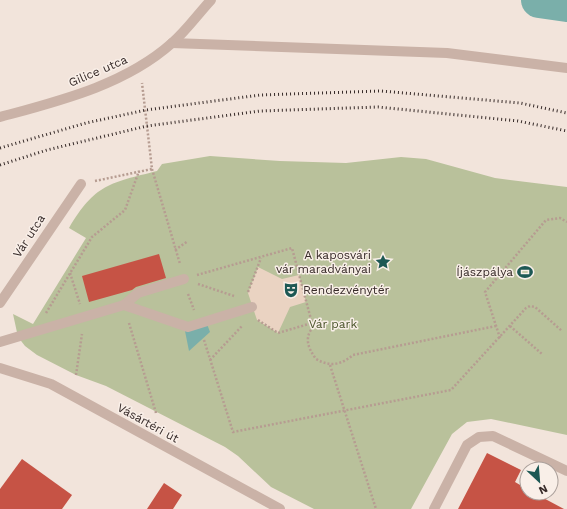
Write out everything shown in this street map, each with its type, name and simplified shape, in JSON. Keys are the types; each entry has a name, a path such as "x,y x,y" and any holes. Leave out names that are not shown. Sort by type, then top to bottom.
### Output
{"street":[{"name":"Gilice utca","path":"0,117 65,99 135,70 172,43 211,0"},
{"path":"172,43 447,53 567,68"},
{"name":"Vár utca","path":"0,303 81,184"},
{"path":"0,342 124,305 138,293 184,279"},
{"path":"124,305 188,327 251,302"},
{"name":"Vásártéri út","path":"0,368 51,384 280,509"},
{"path":"434,509 467,445 479,437 493,436 567,471"}],"path":[{"path":"135,70 143,85 152,168 198,324"},
{"path":"81,184 152,168"},
{"path":"34,332 92,237 125,210 139,171"},
{"path":"500,338 485,292 546,220 560,218 567,222"},
{"path":"175,250 188,241"},
{"path":"184,279 292,248 313,327 309,332 307,342 310,352 316,359 330,364 338,364 353,354 496,326"},
{"path":"251,302 248,293 262,257"},
{"path":"70,273 84,317 76,375"},
{"path":"124,305 156,413"},
{"path":"204,340 233,432 452,390 526,308 530,306 535,307 562,331"},
{"path":"257,320 278,333 312,323"},
{"path":"510,326 542,354"},
{"path":"330,364 376,509"}],"green space":[{"name":"Vár park","path":"210,156 280,161 346,163 401,157 426,159 495,178 567,187 567,435 491,419 467,422 452,434 411,509 314,509 271,487 238,456 225,447 106,386 76,375 37,355 25,346 18,337 13,314 33,324 86,238 69,228 87,202 105,188 127,179 157,171 162,164"}],"shaded area":[{"path":"258,267 282,279 299,275 306,302 290,307 278,333 257,320 248,293"}],"water":[{"path":"207,324 210,332 189,351 185,331"}],"building":[{"path":"159,254 166,278 136,287 132,290 89,302 82,276"},
{"path":"487,453 519,469 519,474 515,482 519,484 519,501 549,501 564,509 458,509"},
{"path":"22,459 72,495 62,509 0,509 0,489"},
{"path":"164,483 182,495 173,509 147,509"}],"waterway":[{"path":"539,0 567,4"}],"railway":[{"path":"0,148 86,123 146,110 260,95 381,91 520,103 567,113"},
{"path":"0,165 47,150 147,126 260,111 378,107 518,121 567,131"}],"place":[{"name":"A kaposvári vár maradványai","path":"383,262"},
{"name":"Íjászpálya","path":"525,272"},
{"name":"Rendezvénytér","path":"291,290"}]}
